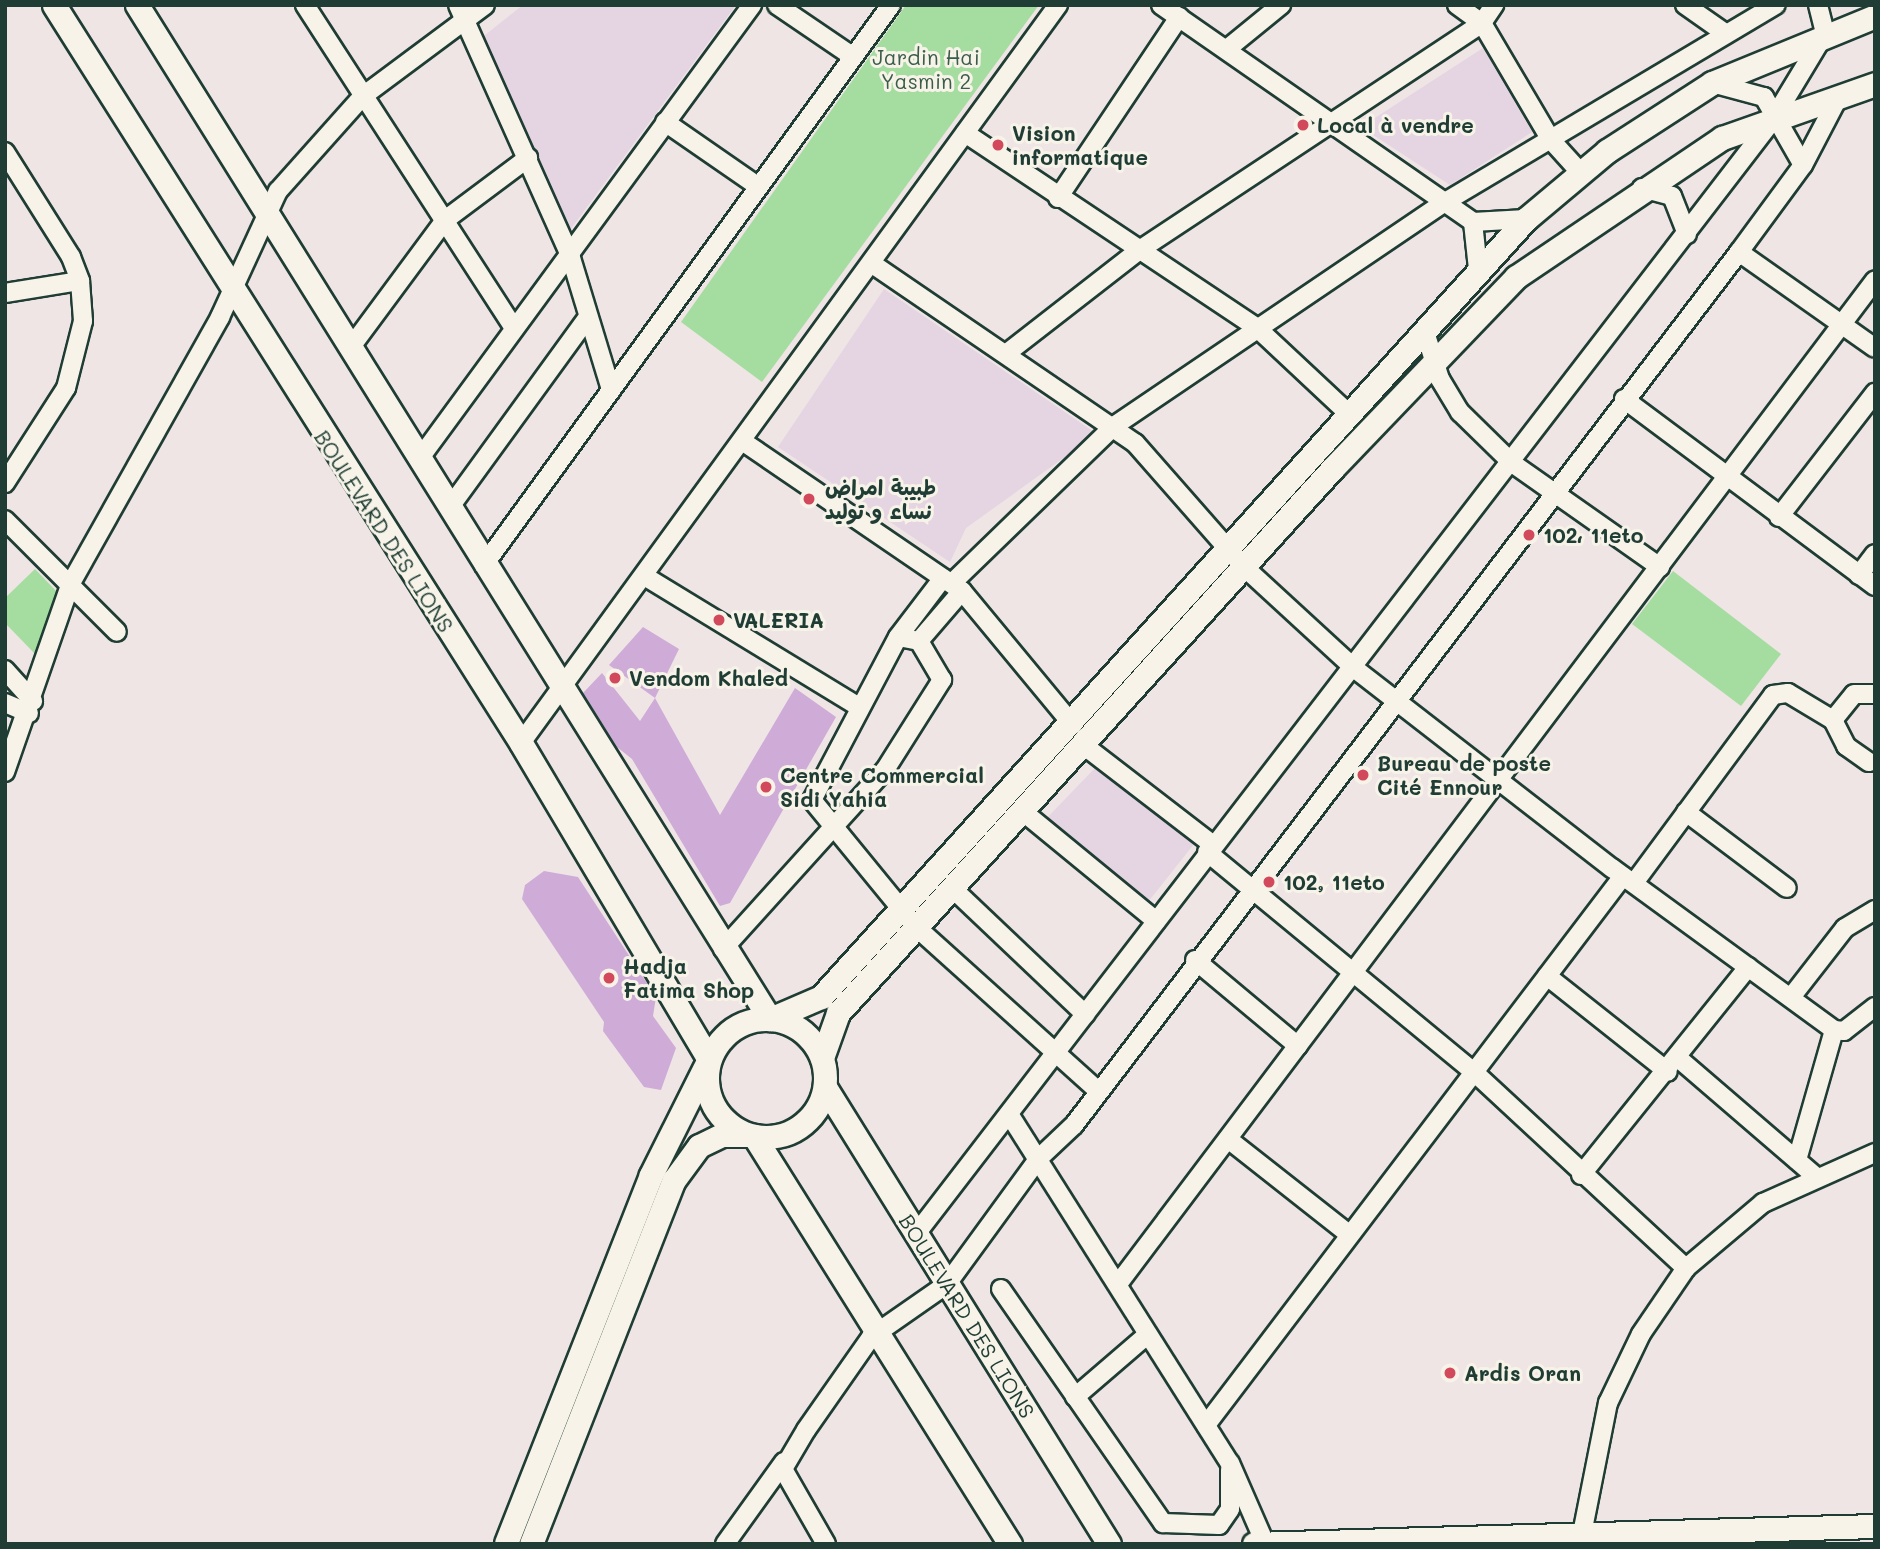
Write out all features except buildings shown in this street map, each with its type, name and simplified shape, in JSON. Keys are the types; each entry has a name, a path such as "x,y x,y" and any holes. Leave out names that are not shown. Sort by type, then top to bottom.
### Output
{"main road":[{"name":"BOULEVARD DES LIONS","path":"54,5 231,292 521,743 709,1059"},
{"path":"138,5 723,949 769,1019 801,1031 822,1058"},
{"path":"1237,558 1350,415 1478,269 1526,219 1580,172 1712,83 1825,33 1875,16"},
{"path":"506,1544 651,1175 709,1059 733,1029 769,1019 821,997 909,917 1237,558 1516,277 1642,188 1722,138 1875,84"},
{"path":"531,1544 674,1180 699,1146 722,1135 779,1137 804,1124 825,1087 822,1058 838,1013 909,917 951,887 1021,810 1077,735"},
{"path":"709,1059 710,1098 724,1121 750,1135 879,1329 1010,1544"},
{"name":"BOULEVARD DES LIONS","path":"825,1087 1109,1544"},
{"path":"1259,1542 1581,1538 1875,1526"}],"street":[{"path":"305,5 513,327"},
{"path":"5,772 31,707 71,583 231,292 289,175 363,96 461,13 485,5"},
{"path":"421,458 513,327 571,258 752,5"},
{"path":"778,5 852,56"},
{"path":"484,565 756,185 891,5"},
{"path":"521,743 646,577 1058,5"},
{"path":"1161,5 1227,48 1330,124 1473,222 1526,219"},
{"path":"1227,48 1281,5"},
{"path":"1457,5 1482,23 1551,140 1580,172"},
{"path":"1007,353 1138,251 1482,23 1494,5"},
{"path":"1685,5 1726,33"},
{"path":"1098,1091 909,917 832,825 812,791 898,637 1114,426 1256,327 1445,202 1776,5"},
{"path":"916,1234 1210,849 1356,669 1772,121 1825,33 1818,5"},
{"path":"461,13 571,258 611,390"},
{"path":"1058,198 1179,17"},
{"path":"1712,83 1758,92 1772,121 1803,165"},
{"path":"725,1544 879,1329 947,1283 1038,1158 1074,1125 1249,889 1396,702 1624,399 1739,252 1803,165 1839,96"},
{"path":"666,122 756,185"},
{"path":"965,133 1058,198 1256,327 1350,415"},
{"path":"5,152 80,281 77,359 45,426 5,483"},
{"path":"351,347 445,219 528,159"},
{"path":"1642,188 1672,196 1687,234"},
{"path":"1473,222 1478,269"},
{"path":"1739,252 1875,348"},
{"path":"871,262 1114,426 1237,558 1356,669 1628,879 1792,996 1834,1030 1843,1031 1875,1007"},
{"path":"1118,1284 1500,781 1875,280"},
{"path":"5,293 80,281"},
{"path":"450,507 587,317"},
{"path":"1425,332 1433,360 1460,412 1512,463 1660,567"},
{"path":"1779,517 1875,393"},
{"path":"1624,399 1726,479 1875,586"},
{"path":"742,441 952,584 1077,735 1210,849 1249,889 1355,972 1474,1072 1581,1175 1686,1268"},
{"path":"5,520 71,583 117,632"},
{"path":"1859,575 1875,554"},
{"path":"646,577 859,707"},
{"path":"919,641 952,584"},
{"path":"723,949 832,825 885,770 937,690 940,672 919,641 898,637"},
{"path":"5,670 31,707"},
{"path":"1206,1425 1547,976 1686,813 1773,695 1788,693 1833,720 1846,746 1870,762"},
{"path":"1833,720 1854,694 1875,694"},
{"path":"5,703 31,707"},
{"path":"1021,810 1156,920"},
{"path":"1686,813 1787,888"},
{"path":"951,887 1086,1014"},
{"path":"1792,996 1845,928 1875,910"},
{"path":"1195,960 1298,1046"},
{"path":"1581,1175 1673,1065 1748,967"},
{"path":"1547,976 1673,1065 1814,1175"},
{"path":"1797,1160 1834,1030"},
{"path":"1009,1114 1230,1463 1259,1542"},
{"path":"1228,1139 1350,1236"},
{"path":"1581,1538 1613,1392 1640,1334 1686,1268 1737,1221 1814,1175 1875,1153"},
{"path":"1001,1289 1163,1523 1219,1525 1230,1509 1230,1463"},
{"path":"1075,1397 1147,1335"},
{"path":"784,1462 785,1476 826,1544"}],"shaded area":[{"path":"523,5 736,5 570,230 480,39"},
{"path":"1483,48 1532,132 1450,185 1361,127"},
{"path":"884,289 1097,434 966,528 950,562 778,447"},
{"path":"1096,767 1194,844 1148,902 1044,821"}],"green space":[{"name":"Jardin Hai Yasmin 2","path":"906,5 1039,5 762,382 681,322"},
{"path":"35,569 61,596 37,656 5,623 5,598"},
{"path":"1673,571 1781,654 1741,706 1632,624"}],"place":[{"name":"Local à vendre","path":"1303,125"},
{"name":"Vision informatique","path":"998,145"},
{"name":"طبيبة امراض نساء و توليد","path":"809,499"},
{"name":"102، 11eto","path":"1529,535"},
{"name":"VALERIA","path":"719,620"},
{"name":"Vendom Khaled","path":"615,678"},
{"name":"Bureau de poste Cité Ennour","path":"1363,775"},
{"name":"Centre Commercial Sidi Yahia","path":"766,787"},
{"name":"102, 11eto","path":"1269,882"},
{"name":"Hadja Fatima Shop","path":"609,978"},
{"name":"Ardis Oran","path":"1450,1373"}]}
